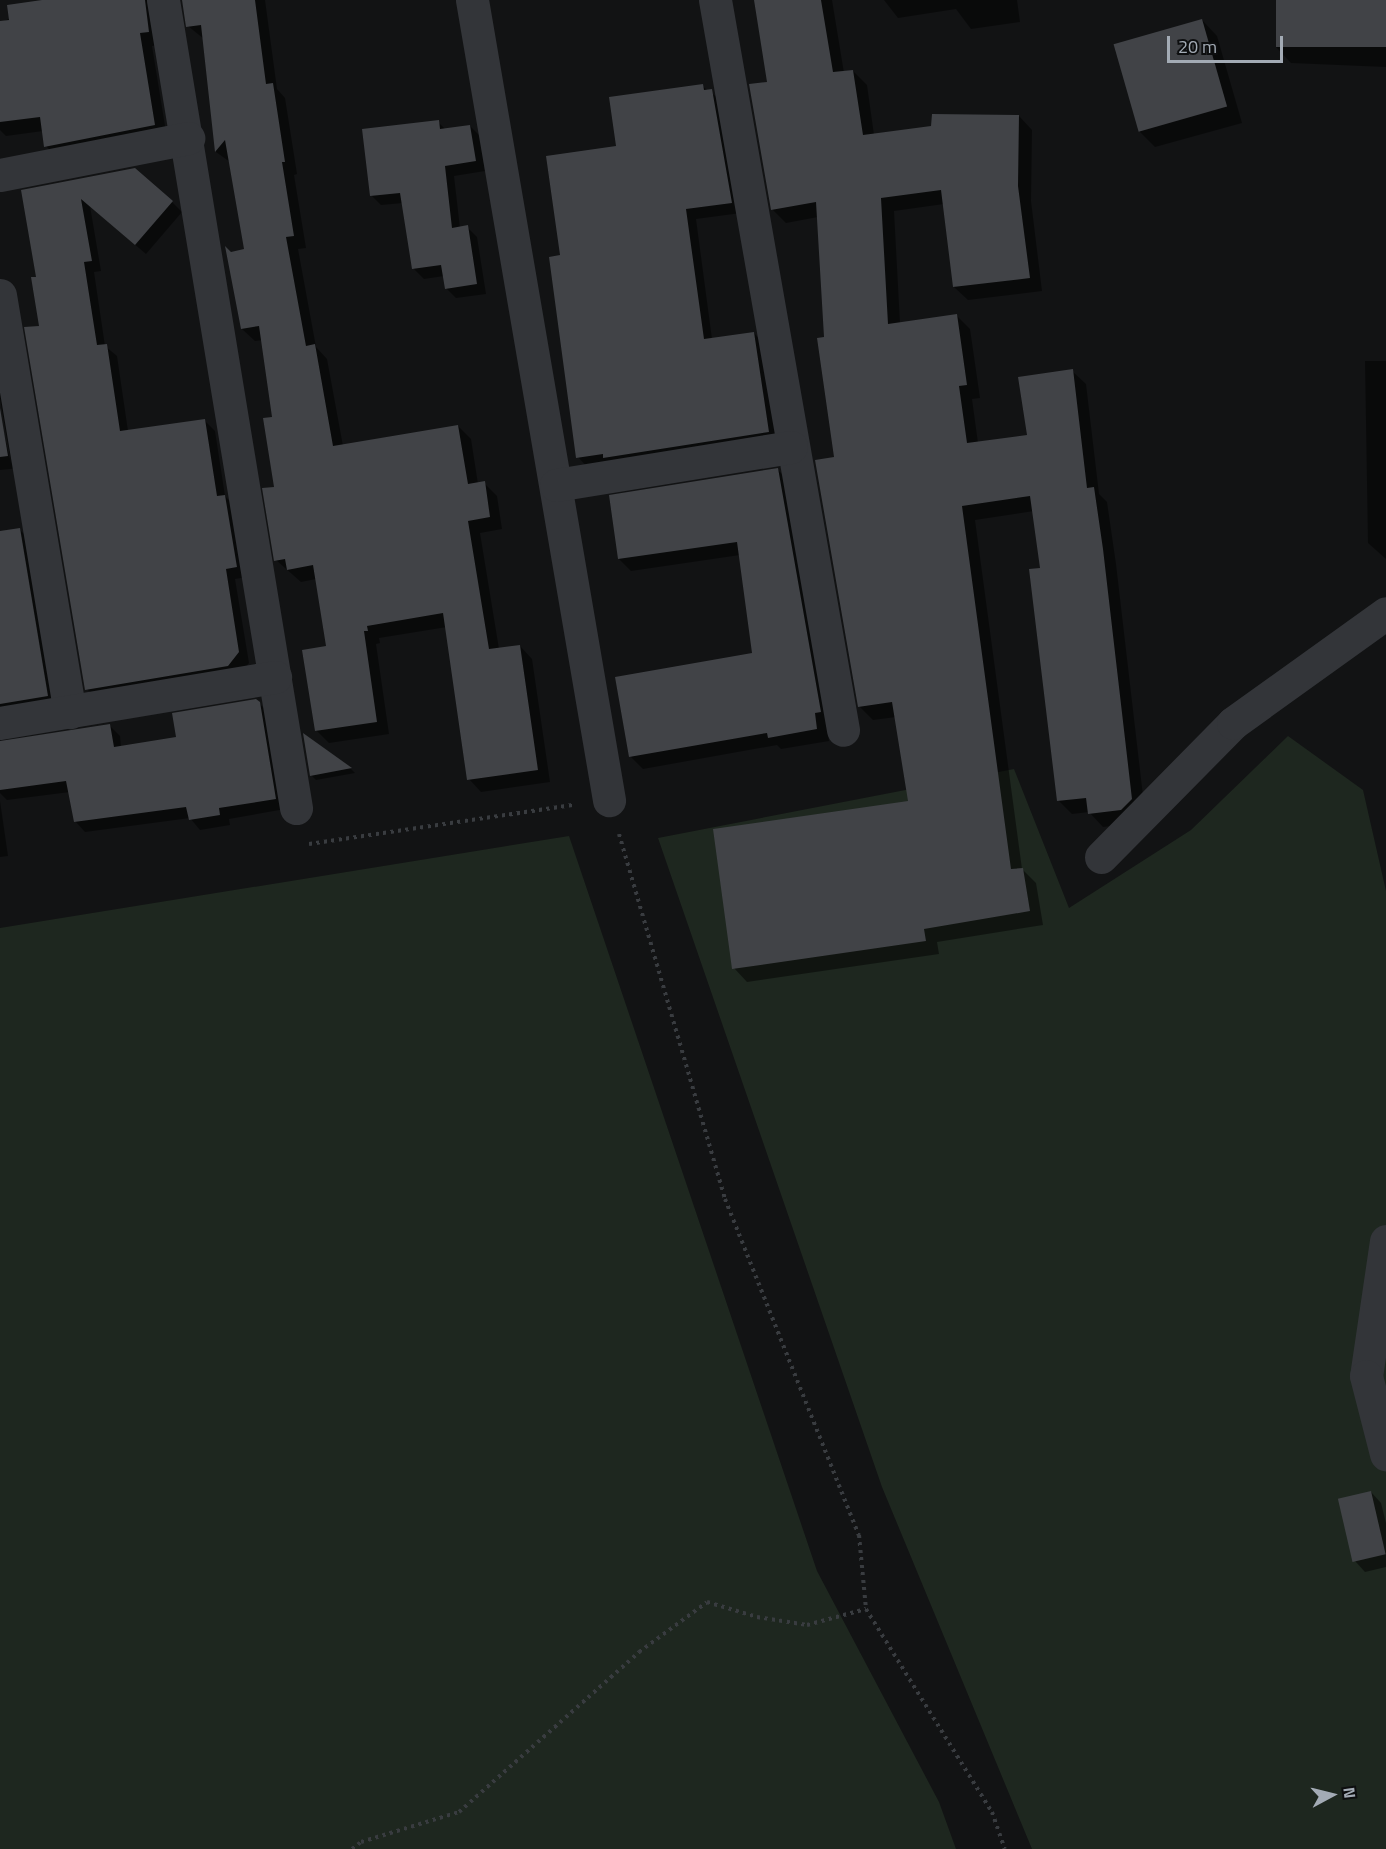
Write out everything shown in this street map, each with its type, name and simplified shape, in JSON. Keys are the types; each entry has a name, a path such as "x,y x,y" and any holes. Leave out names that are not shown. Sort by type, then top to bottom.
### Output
{"street":[{"path":"163,0 188,138 296,808"},
{"path":"472,0 609,800"},
{"path":"715,0 791,447 843,730"},
{"path":"0,175 188,138"},
{"path":"0,295 70,712"},
{"path":"556,485 791,447"},
{"path":"1101,857 1233,723 1386,613"},
{"path":"0,723 275,677"},
{"path":"1386,1241 1366,1376 1386,1454"}],"path":[{"path":"296,808 301,845 609,800 724,1199 859,1535 866,1609 992,1812 1005,1849"},
{"path":"352,1849 361,1842 459,1812 639,1652 706,1602 757,1617 807,1625 866,1609"}],"shaded area":[{"path":"1288,736 1363,790 1386,891 1386,1849 1032,1849 882,1487 658,838 1014,769 1069,908 1191,830"},
{"path":"569,836 817,1571 939,1802 956,1849 0,1849 0,928"}],"building":[{"path":"42,0 145,0 149,32 140,33 155,125 44,147 40,117 0,122 0,21 9,20 7,5"},
{"path":"182,0 255,0 266,84 273,83 285,162 282,162 294,236 286,237 306,346 315,344 333,446 458,425 468,484 485,481 490,517 468,521 489,649 520,645 538,770 467,780 443,613 367,626 368,631 364,631 377,722 315,731 302,650 326,646 313,565 287,570 285,559 274,561 262,488 274,487 263,418 272,417 259,326 241,329 225,246 231,252 244,249 225,140 215,152 201,25 186,27"},
{"path":"754,0 821,0 833,72 853,70 863,135 931,126 932,114 1019,115 1018,186 1030,278 953,287 941,190 881,198 888,324 957,314 967,385 959,386 967,443 1027,435 1018,377 1073,369 1087,488 1094,487 1103,549 1132,799 1121,810 1088,814 1086,798 1057,801 1029,569 1040,568 1030,496 962,506 1011,869 1023,868 1030,911 924,929 926,941 732,969 713,829 908,801 892,702 858,707 815,460 834,457 817,338 824,337 816,202 771,210 749,84 767,82"},
{"path":"1276,0 1386,0 1386,47 1276,47"},
{"path":"1202,19 1227,106 1139,132 1114,44"},
{"path":"703,84 704,90 712,89 732,203 686,209 704,339 754,332 769,432 603,458 603,454 576,458 549,257 560,255 546,156 616,146 609,97"},
{"path":"439,120 440,129 470,125 476,161 445,166 452,228 468,225 477,284 445,289 441,265 412,269 400,193 370,196 362,129"},
{"path":"135,168 173,201 135,245 81,199 92,261 84,262 97,345 107,344 120,431 205,419 217,496 225,495 237,567 226,569 239,652 228,666 85,690 24,327 39,326 31,277 36,277 21,190"},
{"path":"0,408 8,456 0,457"},
{"path":"778,468 821,712 815,713 817,729 768,738 767,733 629,757 615,677 752,653 737,542 618,559 609,495"},
{"path":"20,528 48,696 0,704 0,531"},
{"path":"256,699 260,702 276,799 219,808 220,815 189,820 186,807 74,822 66,781 0,790 0,741 110,724 114,747 176,737 172,713"},
{"path":"303,733 352,768 310,776"},
{"path":"1371,1491 1386,1554 1352,1562 1338,1499"}]}
